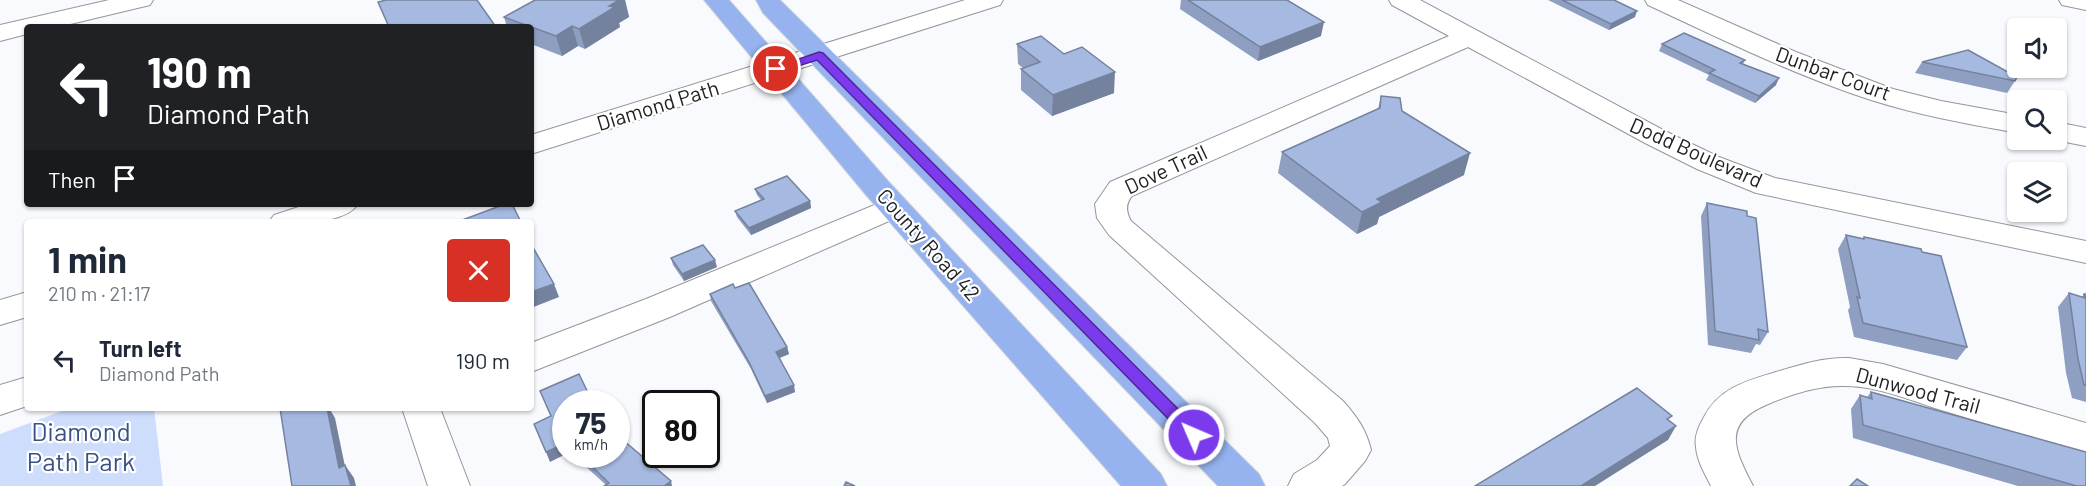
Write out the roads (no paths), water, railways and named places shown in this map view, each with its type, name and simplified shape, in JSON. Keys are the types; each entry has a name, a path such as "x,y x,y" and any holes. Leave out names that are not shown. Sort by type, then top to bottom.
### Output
{"highway":[{"name":"County Road 42","path":"716,0 894,207 1146,486"},
{"path":"768,0 772,8 819,56 1244,486"}],"street":[{"path":"38,24 141,0"},
{"name":"Diamond Path","path":"534,144 991,0"},
{"name":"Dodd Boulevard","path":"1401,0 1672,146 1767,186 2086,252"},
{"name":"Dunbar Court","path":"1658,0 1793,62 1868,90 1957,113 2007,122"},
{"path":"2071,0 2086,3"},
{"path":"0,33 24,27"},
{"name":"Dove Trail","path":"1309,486 1330,472 1351,450 1347,432 1329,412 1120,228 1111,215 1110,206 1113,196 1121,189 1469,37"},
{"path":"2067,133 2086,137"},
{"path":"294,219 332,207"},
{"path":"534,357 658,308 894,207"},
{"path":"0,313 24,305"},
{"name":"Dunwood Trail","path":"1731,486 1720,464 1716,449 1715,435 1722,417 1743,399 1835,372 1858,373 1882,378 2086,439"},
{"path":"0,400 24,392"},
{"path":"422,411 449,486"}],"park label":[{"name":"Diamond Path Park","path":"81,447"}]}
